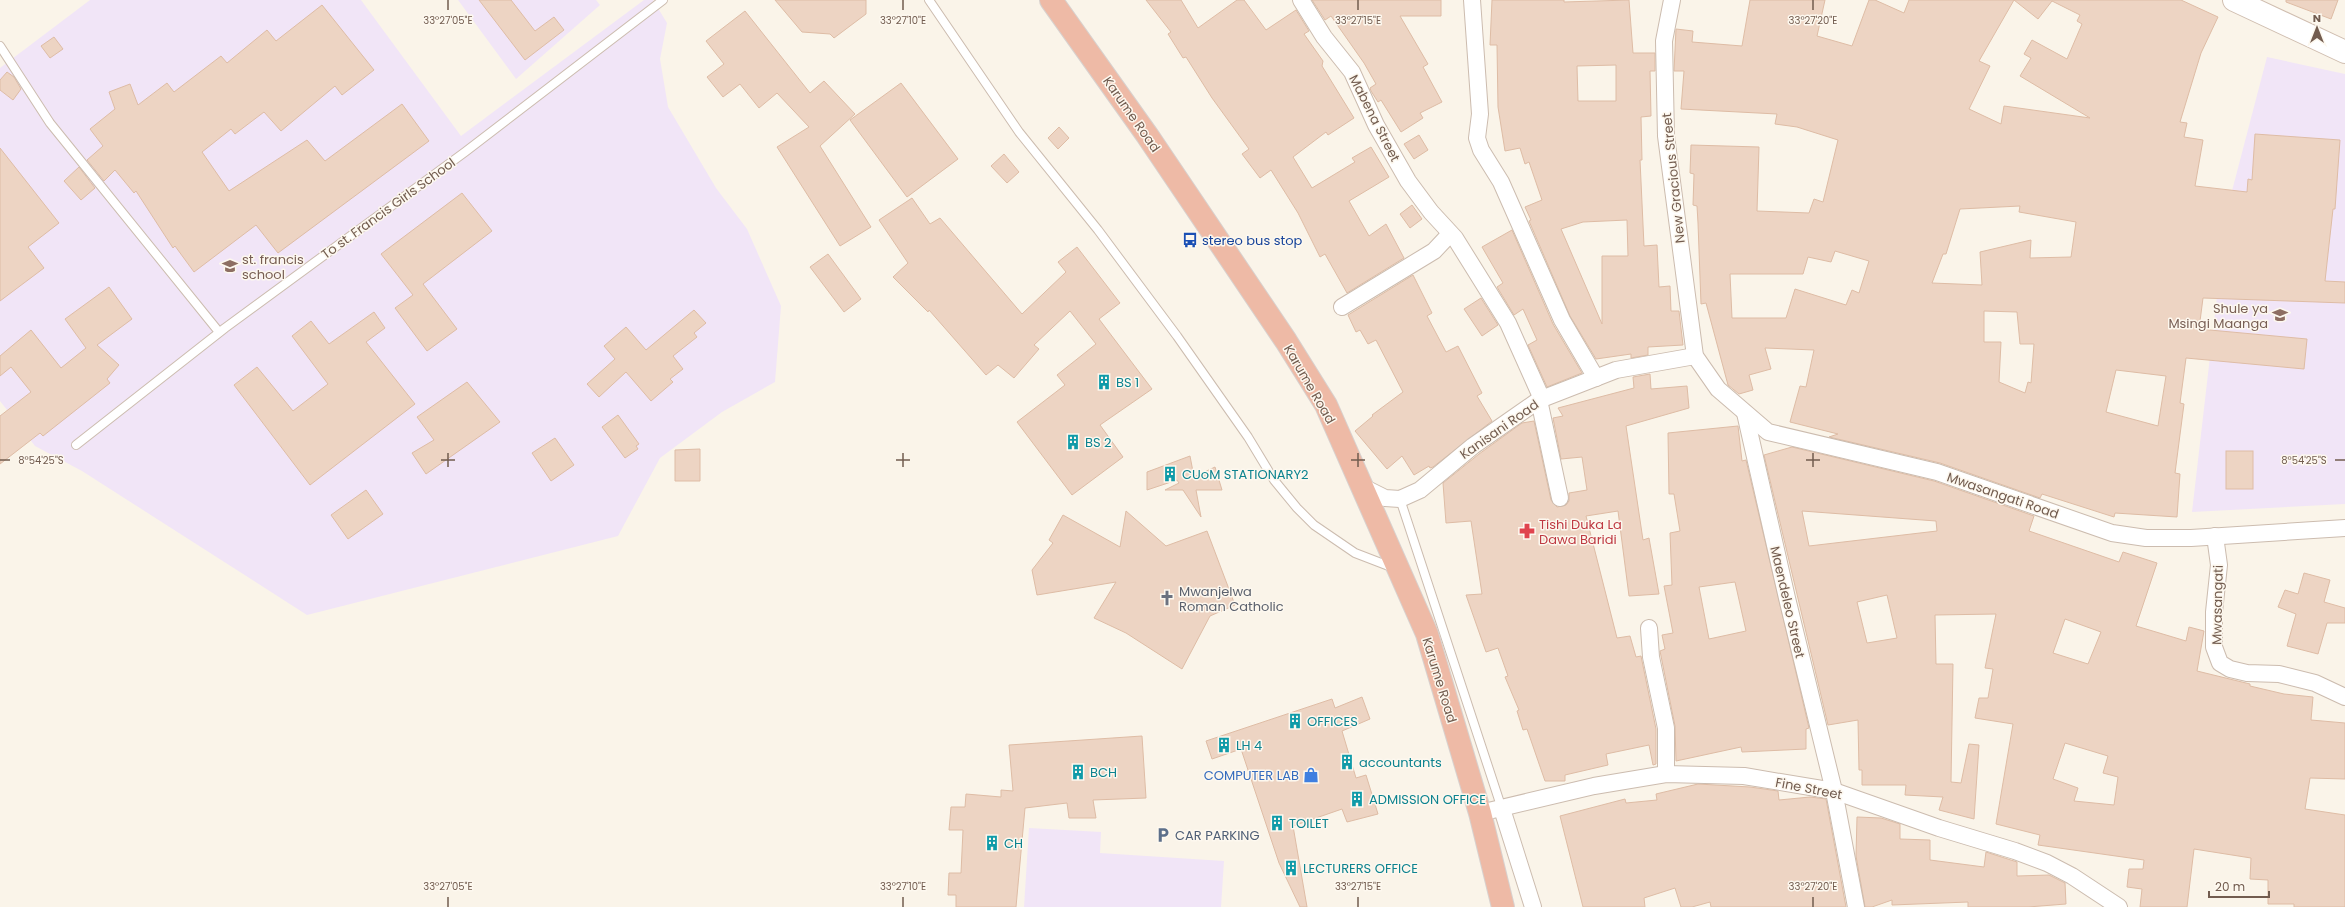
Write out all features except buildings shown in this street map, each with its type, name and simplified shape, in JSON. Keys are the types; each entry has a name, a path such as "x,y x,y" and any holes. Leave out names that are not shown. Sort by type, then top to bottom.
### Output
{"highway":[{"name":"Karume Road","path":"1051,0 1147,135 1286,341 1326,405 1427,634 1480,813 1503,907"}],"street":[{"name":"Mabena Street","path":"1301,0 1324,37 1352,72 1376,125 1408,181 1453,236 1508,323 1540,400 1560,498"},
{"path":"1472,0 1480,114 1477,138 1481,150 1501,182 1562,320 1596,378"},
{"name":"New Gracious Street","path":"1672,0 1664,41 1666,136 1695,356"},
{"path":"2234,0 2345,52"},
{"path":"1342,307 1434,250 1453,236"},
{"name":"Kanisani Road","path":"1400,499 1420,490 1473,446 1540,400 1616,370 1695,356"},
{"name":"Mwasangati Road","path":"1695,356 1718,389 1768,432 1937,472 2112,533 2146,538 2215,536 2345,528"},
{"name":"Maendeleo Street","path":"1745,413 1787,598 1834,791 1856,907"},
{"path":"1361,486 1385,498 1400,499"},
{"name":"Mwasangati","path":"2215,536 2219,564 2214,612 2214,647 2220,663 2230,669 2247,673 2279,674 2315,684 2345,697"},
{"path":"1649,628 1651,657 1666,728 1666,774"},
{"name":"Fine Street","path":"1480,813 1594,786 1666,774 1744,776 1834,791 2047,863 2072,876 2118,907"},
{"path":"1502,809 1533,907"}],"lane":[{"name":"To st. Francis Girls School","path":"76,445 219,332 465,152 663,0"},
{"path":"928,0 1019,132 1098,230 1172,330 1248,437 1274,480 1297,508 1314,525 1355,553 1398,570"},
{"path":"0,46 50,123 219,332"},
{"path":"1400,499 1502,809"}],"shaded area":[{"path":"90,0 361,0 461,136 644,0 653,0 667,23 660,59 668,107 716,188 747,229 781,306 775,382 722,412 660,458 618,536 307,615 82,471 35,446 0,401 0,68"},
{"path":"458,0 596,0 600,5 516,79"},
{"path":"2267,57 2345,74 2345,504 2192,512 2227,210"},
{"path":"1029,828 1101,832 1100,853 1224,861 1221,907 1024,907"}],"place":[{"name":"stereo bus stop","path":"1190,240"},
{"name":"st. francis school","path":"230,266"},
{"name":"Shule ya Msingi Maanga","path":"2280,315"},
{"name":"BS 1","path":"1104,382"},
{"name":"BS 2","path":"1073,442"},
{"name":"CUoM STATIONARY2","path":"1170,474"},
{"name":"Tishi Duka La Dawa Baridi","path":"1527,531"},
{"name":"Mwanjelwa Roman Catholic","path":"1167,598"},
{"name":"OFFICES","path":"1295,721"},
{"name":"LH 4","path":"1224,745"},
{"name":"accountants","path":"1347,762"},
{"name":"BCH","path":"1078,772"},
{"name":"COMPUTER LAB","path":"1311,775"},
{"name":"ADMISSION OFFICE","path":"1357,799"},
{"name":"TOILET","path":"1277,823"},
{"name":"CAR PARKING","path":"1163,835"},
{"name":"CH","path":"992,843"},
{"name":"LECTURERS OFFICE","path":"1291,868"}]}
